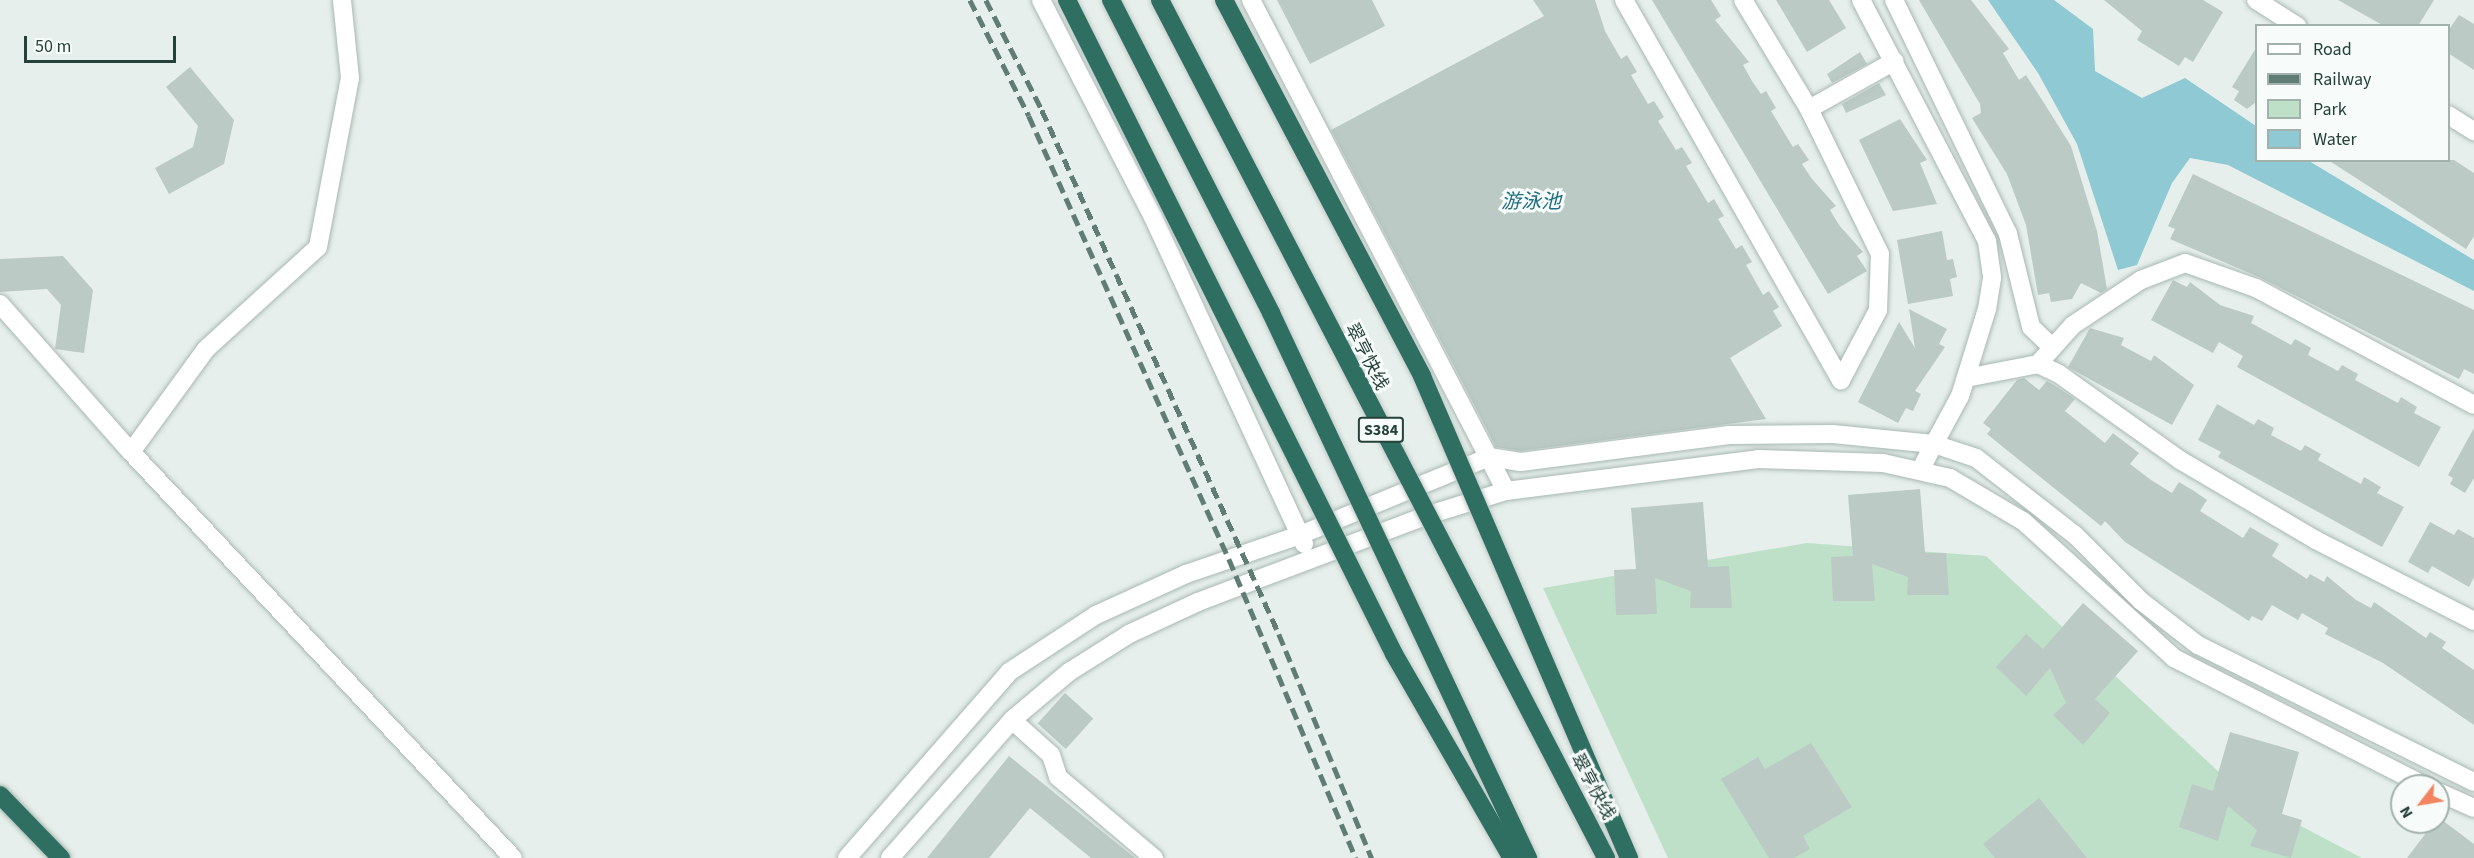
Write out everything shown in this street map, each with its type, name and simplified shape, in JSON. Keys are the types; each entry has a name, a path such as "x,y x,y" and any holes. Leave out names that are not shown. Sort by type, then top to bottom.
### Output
{"highway":[{"path":"1067,0 1394,654 1512,858"},
{"name":"S384","path":"1111,0 1270,313 1528,858"},
{"name":"翠亨快线","path":"1160,0 1606,858"},
{"path":"1224,0 1422,376 1629,858"},
{"path":"0,795 61,858"}],"street":[{"path":"131,452 206,349 318,247 350,78 342,0"},
{"path":"1041,0 1153,217 1311,558"},
{"path":"1251,0 1506,491"},
{"path":"1623,0 1841,380 1878,310 1880,254 1809,109 1743,0"},
{"path":"1861,0 1895,61 1987,241 1992,278 1987,309 1966,378 1922,470"},
{"path":"1894,0 2008,234 2031,327 2053,348"},
{"path":"2256,0 2294,24"},
{"path":"1809,109 1895,61"},
{"path":"2450,116 2474,131"},
{"path":"1966,378 2038,363 2073,326 2140,280 2185,263 2256,288 2474,405"},
{"path":"0,304 131,452 513,858"},
{"path":"2038,363 2180,460 2316,540 2474,621"},
{"path":"847,858 1017,666 1096,615 1186,574 1300,535 1489,457 1521,462 1634,445 1778,433 1934,444 1976,458 2016,488 2198,645 2474,782"},
{"path":"890,858 1012,720 1069,672 1129,634 1311,558 1506,491 1758,459 1922,470 1950,478 2023,521 2174,658 2401,774"},
{"path":"1012,720 1051,755 1058,777 1154,858"},
{"path":"2450,797 2474,808"}],"green space":[{"path":"1807,543 1986,556 2247,798 2362,858 1668,858 1543,588"}],"water":[{"path":"1988,0 2054,0 2093,29 2095,71 2142,98 2185,78 2255,125 2255,162 2311,162 2474,260 2474,291 2228,165 2190,158 2172,183 2137,265 2118,270 2077,144 2038,73"}],"building":[{"path":"1277,0 1372,0 1385,26 1310,64"},
{"path":"1533,0 1595,0 1605,31 1621,59 1627,55 1637,72 1631,75 1648,104 1654,101 1664,117 1658,121 1676,150 1682,147 1692,163 1686,166 1708,203 1714,199 1724,216 1718,219 1736,249 1742,245 1752,262 1746,265 1763,295 1769,291 1779,307 1773,311 1782,326 1730,358 1766,419 1521,451 1496,447 1331,130 1544,16"},
{"path":"1652,0 1711,0 1721,16 1715,20 1749,62 1743,65 1761,94 1766,91 1776,108 1771,111 1793,147 1798,144 1809,160 1802,164 1836,206 1830,210 1839,225 1863,252 1857,256 1867,271 1828,294"},
{"path":"1776,0 1829,0 1846,28 1807,52"},
{"path":"1919,0 1971,0 2009,49 2003,53 2019,80 2026,75 2071,146 2097,231 2107,289 2101,293 2081,283 2072,299 2051,302 2049,293 2038,295 2026,225 2007,174 1972,118 1981,113 1980,104"},
{"path":"2104,0 2203,0 2223,12 2193,62 2185,57 2179,66 2137,40 2142,31"},
{"path":"2338,0 2434,0 2419,24 2380,24"},
{"path":"2459,15 2474,24 2474,70 2450,54 2450,28"},
{"path":"2255,50 2255,103 2247,109 2234,100 2239,91 2232,87"},
{"path":"1860,52 1867,64 1832,83 1827,74"},
{"path":"190,67 234,120 224,164 169,194 155,168 193,147 198,126 166,87"},
{"path":"1879,83 1886,95 1846,113 1842,104"},
{"path":"1900,119 1927,160 1920,163 1937,204 1893,211 1859,140"},
{"path":"2454,160 2474,173 2474,236 2466,249 2331,162 2450,162"},
{"path":"2193,174 2474,310 2474,374 2464,369 2459,379 2261,278 2170,239 2175,229 2168,226"},
{"path":"1942,231 1947,260 1953,259 1957,277 1950,279 1953,296 1908,304 1897,240"},
{"path":"63,256 93,290 84,353 55,349 61,305 47,289 0,292 0,259"},
{"path":"2173,280 2187,287 2190,282 2220,305 2254,316 2251,323 2291,345 2295,339 2311,348 2308,355 2338,371 2342,365 2358,374 2355,380 2398,403 2401,397 2417,407 2414,413 2441,427 2419,467 2237,367 2243,356 2219,342 2213,353 2151,320"},
{"path":"1909,309 1947,329 1939,344 1945,347 1915,391 1921,394 1913,411 1906,408 1898,423 1858,402 1899,322 1915,348"},
{"path":"2090,328 2124,338 2121,345 2151,361 2154,355 2194,385 2172,425 2068,367"},
{"path":"2024,378 2039,390 2047,381 2075,399 2065,411 2105,443 2113,433 2139,453 2130,464 2172,493 2179,482 2194,491 2207,500 2200,511 2243,538 2250,527 2279,544 2272,556 2307,579 2310,574 2324,582 2327,576 2356,600 2371,608 2374,602 2426,638 2430,632 2446,642 2442,648 2474,670 2474,725 2383,663 2325,634 2328,628 2302,613 2298,620 2272,605 2262,621 2252,616 2249,621 2125,542 2105,521 2101,526 1987,434 1991,429 1983,423 2017,380"},
{"path":"2217,404 2254,425 2258,419 2274,428 2271,435 2301,451 2305,445 2321,454 2318,460 2361,484 2364,477 2381,487 2377,493 2404,507 2382,547 2218,457 2221,452 2198,440"},
{"path":"2474,428 2474,478 2465,493 2450,484 2453,478 2448,475"},
{"path":"1920,489 1925,553 1946,553 1949,595 1907,595 1908,577 1872,564 1875,601 1833,601 1831,557 1853,556 1848,495"},
{"path":"1703,502 1708,567 1729,566 1732,608 1690,608 1691,591 1655,578 1657,614 1616,615 1614,570 1636,569 1631,508"},
{"path":"2430,522 2454,535 2458,529 2474,538 2474,577 2469,587 2432,566 2428,573 2408,562"},
{"path":"2083,603 2138,651 2095,699 2110,713 2083,745 2053,715 2066,703 2050,668 2026,696 1996,667 2026,634 2043,649"},
{"path":"1065,693 1093,718 1066,749 1038,723"},
{"path":"2230,732 2299,752 2282,814 2302,820 2291,858 2250,846 2257,830 2228,806 2218,841 2179,827 2192,784 2213,791"},
{"path":"1811,743 1852,807 1803,836 1810,849 1794,858 1769,858 1721,779 1758,757 1765,769"},
{"path":"1009,756 1135,858 1091,858 1030,808 989,858 927,858"},
{"path":"2039,798 2087,858 1995,858 1983,844"},
{"path":"2450,826 2474,844 2474,858 2407,858 2425,834 2450,834"}],"railway":[{"path":"970,0 1029,116 1229,559 1356,858"},
{"path":"986,0 1042,110 1279,634 1372,858"}],"water label":[{"name":"游泳池","path":"1531,202"}]}
